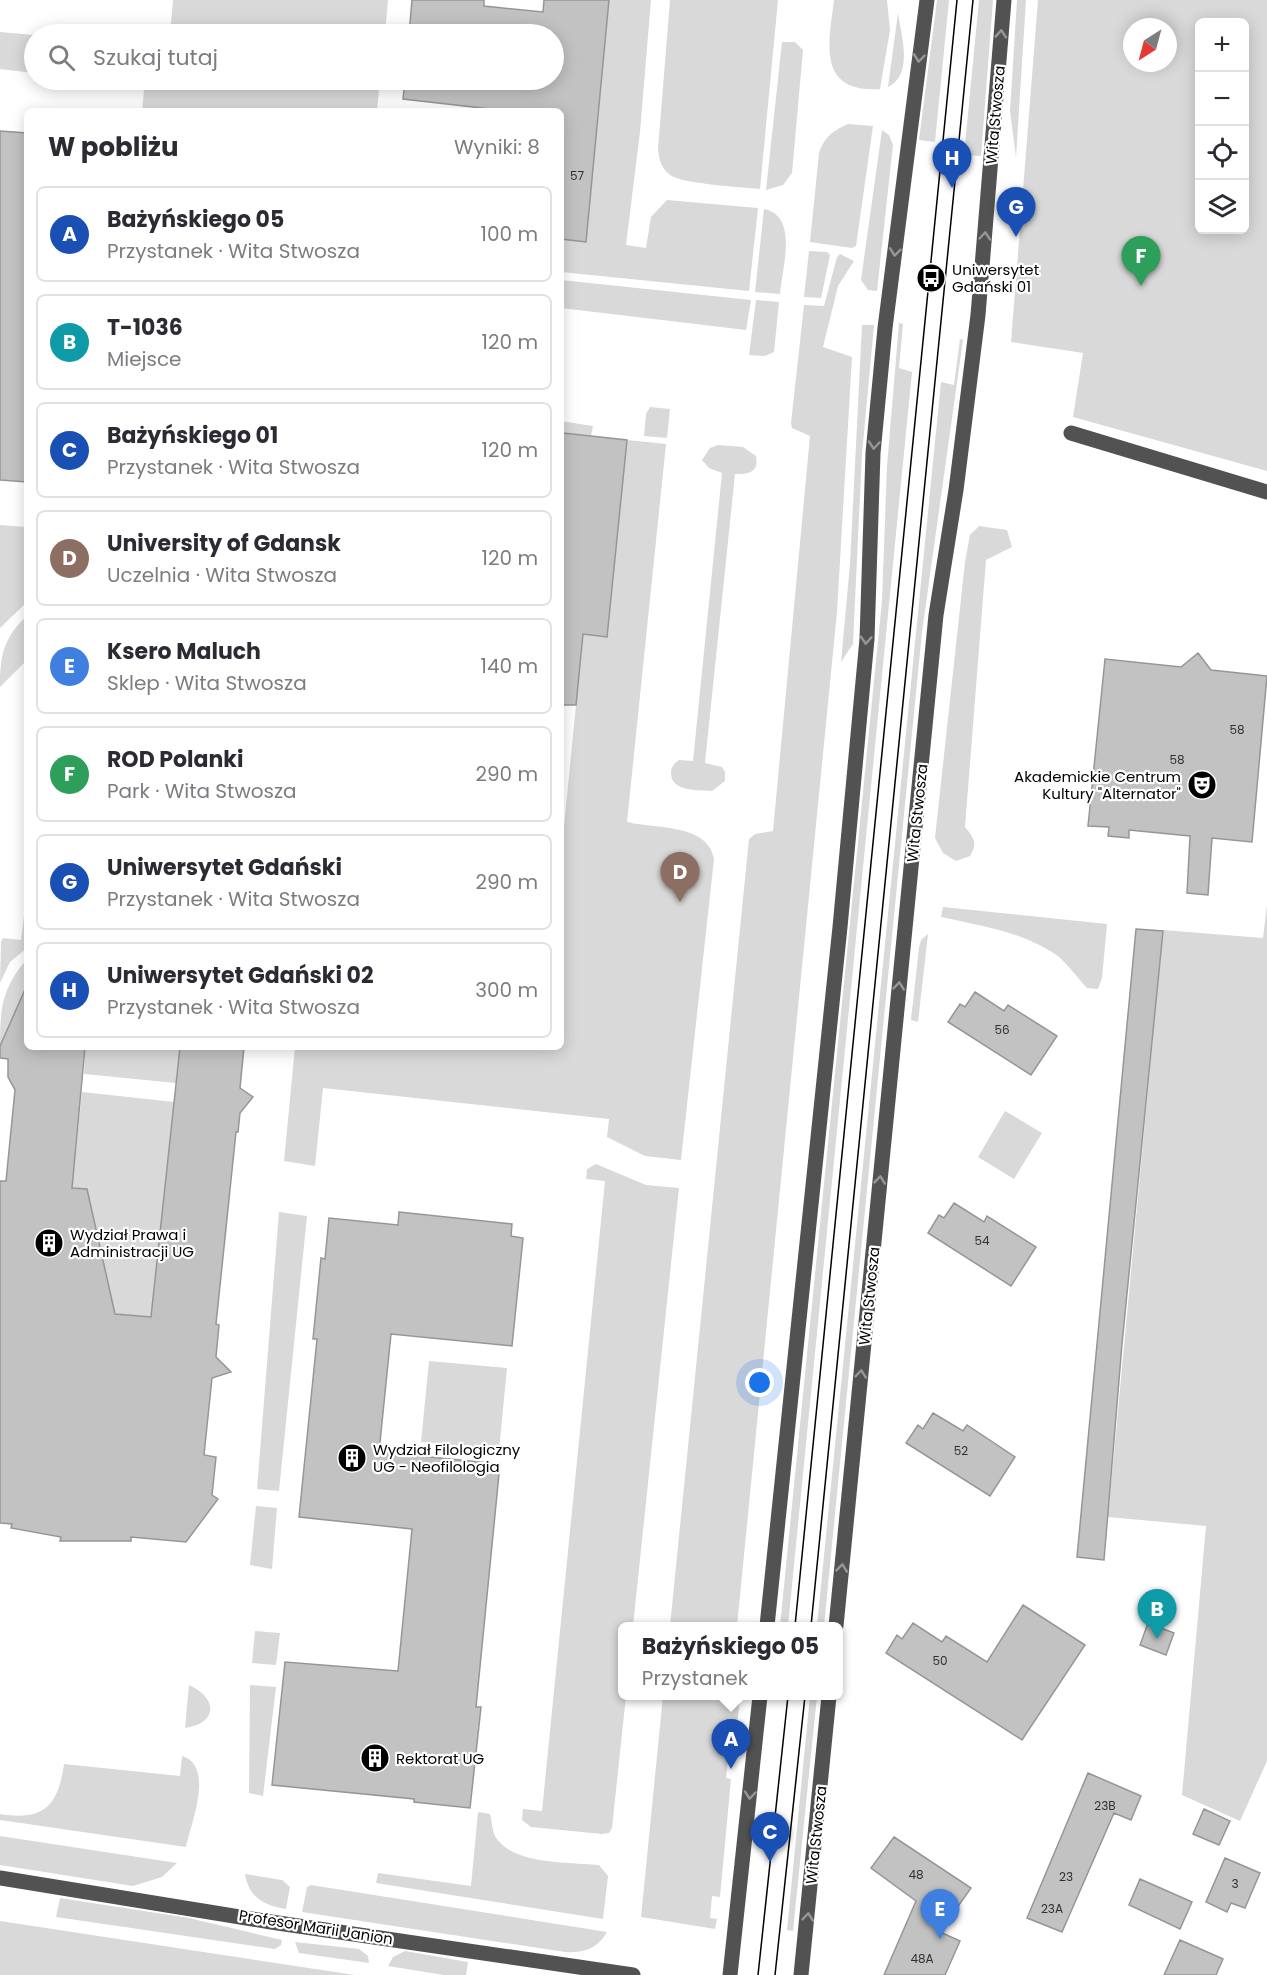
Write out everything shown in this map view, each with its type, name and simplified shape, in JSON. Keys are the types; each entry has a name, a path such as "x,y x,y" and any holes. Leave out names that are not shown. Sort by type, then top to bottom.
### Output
{"street":[{"path":"767,1622 840,927 867,639 873,453 885,328 927,0"},
{"name":"Wita Stwosza","path":"836,1622 936,615 956,490 978,315 1004,0"},
{"path":"1071,433 1267,492"},
{"path":"730,1975 759,1700"},
{"name":"Wita Stwosza","path":"801,1975 829,1700"},
{"name":"Profesor Marii Janion","path":"0,1878 271,1922 633,1975"}],"shaded area":[{"path":"173,0 388,0 386,24 171,24"},
{"path":"609,0 651,0 640,132 626,245 646,248 651,217 667,200 758,208 749,291 564,272 564,239 586,241"},
{"path":"670,0 778,0 760,189 686,181 670,175 660,160 658,149"},
{"path":"834,0 887,0 890,30 880,89 859,88 845,83 836,74 829,48"},
{"path":"937,0 949,0 935,142 919,140"},
{"path":"979,0 993,0 981,156 964,155"},
{"path":"1017,0 1026,0 1016,157 1010,111"},
{"path":"1038,0 1267,0 1267,471 1073,417 1083,353 1011,342"},
{"path":"898,13 903,43 903,64 896,81 888,87"},
{"path":"0,32 24,34 24,72 0,69"},
{"path":"782,42 795,42 803,50 792,173 783,185 766,190"},
{"path":"144,90 379,90 377,108 142,108"},
{"path":"848,124 873,126 856,246 852,248 810,242 819,153 830,135"},
{"path":"882,130 889,135 893,145 877,291 868,290 861,280"},
{"path":"764,209 775,214 782,222 785,232 785,258 780,294 755,292"},
{"path":"809,251 827,252 830,255 821,298 804,297"},
{"path":"840,254 854,261 838,286 823,347 852,357 837,612 737,1622 670,1622 749,839 755,834 773,831 810,436 792,428 791,423 804,305 824,306 837,257"},
{"path":"564,280 751,300 746,330 564,308"},
{"path":"756,300 779,302 774,352 765,356 749,355"},
{"path":"899,323 903,324 899,368 912,372 788,1622 780,1622 882,601 887,466"},
{"path":"862,325 874,325 862,454 853,644 841,662 850,564"},
{"path":"960,339 963,340 922,632 824,1622 817,1622 941,382 954,385"},
{"path":"650,407 670,409 667,438 644,436 646,414"},
{"path":"564,421 593,426 591,436 564,433"},
{"path":"627,440 666,444 627,822 691,833 710,847 714,859 681,1160 645,1156 607,1137 609,1119 323,1088 315,1166 284,1161 295,1050 564,1050 564,827 583,634 607,637"},
{"path":"718,445 743,447 756,456 756,466 752,471 735,474 705,763 722,767 725,772 725,781 712,791 680,787 672,779 671,772 673,765 679,760 693,761 722,473 709,468 702,460 710,448"},
{"path":"0,525 24,527 24,605 0,628"},
{"path":"979,526 1007,530 1012,547 986,560 965,827 973,838 974,844 970,856 956,861 943,853 935,838 965,562 970,535"},
{"path":"24,619 24,663 0,687 4,648"},
{"path":"1267,905 1267,1761 1240,1821 1182,1795 1206,1526 1108,1517 1163,930 1263,938"},
{"path":"943,907 1107,924 1102,978 1098,989 1087,988 1059,957 1046,948 1002,931 941,917"},
{"path":"24,916 24,950 10,962 0,983 1,942 3,938 21,940"},
{"path":"928,934 918,1022 911,1020 919,948 921,940"},
{"path":"24,963 24,994 0,1046 4,999 12,979"},
{"path":"85,1050 180,1050 176,1083 84,1074"},
{"path":"82,1092 174,1102 153,1317 108,1313 113,1303 104,1268 72,1188"},
{"path":"1005,1111 1042,1133 1014,1179 978,1157"},
{"path":"596,1164 646,1185 679,1188 633,1622 618,1622 618,1700 626,1700 612,1828 609,1833 602,1834 531,1827 522,1820 523,1809 542,1811 605,1181 586,1179 587,1169"},
{"path":"279,1212 307,1216 279,1491 257,1489"},
{"path":"429,1361 507,1368 499,1450 421,1442"},
{"path":"256,1506 277,1508 272,1569 250,1565"},
{"path":"255,1631 280,1633 276,1665 252,1663"},
{"path":"189,1685 205,1696 210,1709 204,1721 185,1728"},
{"path":"250,1685 276,1687 263,1796 249,1793"},
{"path":"663,1700 740,1700 734,1759 728,1759 726,1778 731,1779 720,1897 712,1896 710,1918 717,1919 715,1929 641,1917"},
{"path":"810,1700 817,1700 793,1931 787,1930"},
{"path":"182,1756 192,1762 197,1771 199,1783 196,1810 186,1847 0,1820 0,1814 28,1815 46,1807 58,1791 64,1764 180,1776"},
{"path":"478,1812 490,1814 495,1836 514,1852 542,1860 599,1865 608,1876 603,1919 376,1883 378,1873 471,1886"},
{"path":"0,1836 177,1863 162,1877 133,1886 0,1865"},
{"path":"245,1874 282,1880 290,1887 286,1909 264,1902 254,1895"},
{"path":"311,1885 607,1932 589,1949 565,1952 302,1912 307,1887"},
{"path":"60,1898 189,1918 282,1940 281,1945 275,1949 56,1917"},
{"path":"0,1921 355,1975 0,1975"},
{"path":"295,1942 359,1949 368,1956 369,1963 299,1953"},
{"path":"405,1951 468,1962 466,1975 444,1975 388,1966 393,1957"}],"building":[{"path":"412,0 484,0 484,6 543,12 544,0 609,0 586,242 564,239 564,108 482,108 403,99 404,90 564,90 564,24 410,24"},
{"path":"0,131 24,133 24,482 0,480"},
{"path":"564,433 627,440 607,637 583,634 576,705 564,705"},
{"path":"1198,653 1211,670 1267,676 1252,842 1212,838 1208,895 1187,893 1190,836 1129,830 1129,838 1108,836 1109,827 1088,826 1105,659 1181,667"},
{"path":"1136,929 1163,931 1122,1344 1104,1560 1077,1557"},
{"name":"Wydział Prawa i Administracji UG","path":"24,992 24,1050 85,1050 72,1188 87,1189 115,1314 151,1317 180,1050 244,1050 240,1088 253,1097 240,1113 238,1132 236,1132 216,1324 219,1325 216,1357 231,1372 212,1378 204,1455 216,1457 212,1495 218,1499 186,1542 131,1537 131,1541 60,1541 61,1537 11,1528 12,1524 0,1523 0,1181 6,1181 15,1090 8,1077 8,1059 0,1058 0,1046"},
{"path":"975,992 1004,1011 1008,1005 1057,1036 1031,1075 948,1022 960,1004 965,1007"},
{"path":"954,1203 984,1222 987,1216 1036,1247 1011,1286 928,1233 939,1215 944,1218"},
{"name":"Wydział Filologiczny UG - Neofilologia","path":"399,1212 512,1224 511,1236 523,1238 512,1346 391,1334 379,1452 500,1464 476,1707 481,1707 470,1808 414,1802 414,1799 272,1785 285,1662 398,1671 412,1529 299,1517 317,1339 313,1339 321,1258 325,1259 329,1218 398,1225"},
{"path":"933,1413 963,1431 967,1425 1015,1457 990,1496 906,1443 918,1425 923,1429"},
{"path":"1023,1605 1085,1645 1022,1740 886,1653 897,1635 902,1639 913,1623 942,1642 946,1636 987,1662"},
{"path":"1148,1623 1174,1633 1166,1655 1140,1645"},
{"path":"1088,1773 1141,1796 1131,1820 1114,1813 1062,1932 1027,1918"},
{"path":"1204,1809 1230,1821 1219,1845 1193,1834"},
{"path":"894,1837 971,1888 940,1932 960,1941 945,1975 884,1975 916,1901 871,1868"},
{"path":"1225,1858 1260,1873 1245,1908 1231,1903 1227,1912 1206,1902"},
{"path":"1140,1879 1192,1902 1180,1929 1129,1905"},
{"path":"1180,1940 1223,1959 1216,1975 1164,1975"}],"tram line":[{"path":"795,1622 957,0"},
{"path":"811,1622 973,0"},
{"path":"758,1975 788,1700"},
{"path":"775,1975 805,1700"}],"place":[{"name":"Uniwersytet Gdański 02","path":"952,188"},
{"name":"Uniwersytet Gdański","path":"1016,237"},
{"name":"Uniwersytet Gdański 01","path":"931,278"},
{"name":"ROD Polanki","path":"1141,286"},
{"name":"Akademickie Centrum Kultury \"Alternator\"","path":"1202,785"},
{"name":"University of Gdansk","path":"680,902"},
{"name":"Wydział Prawa i Administracji UG","path":"49,1243"},
{"name":"Wydział Filologiczny UG - Neofilologia","path":"352,1458"},
{"name":"T-1036","path":"1157,1639"},
{"name":"Rektorat UG","path":"375,1758"},
{"name":"Bażyńskiego 05","path":"731,1769"},
{"name":"Bażyńskiego 01","path":"770,1862"},
{"name":"Ksero Maluch","path":"940,1939"}]}
